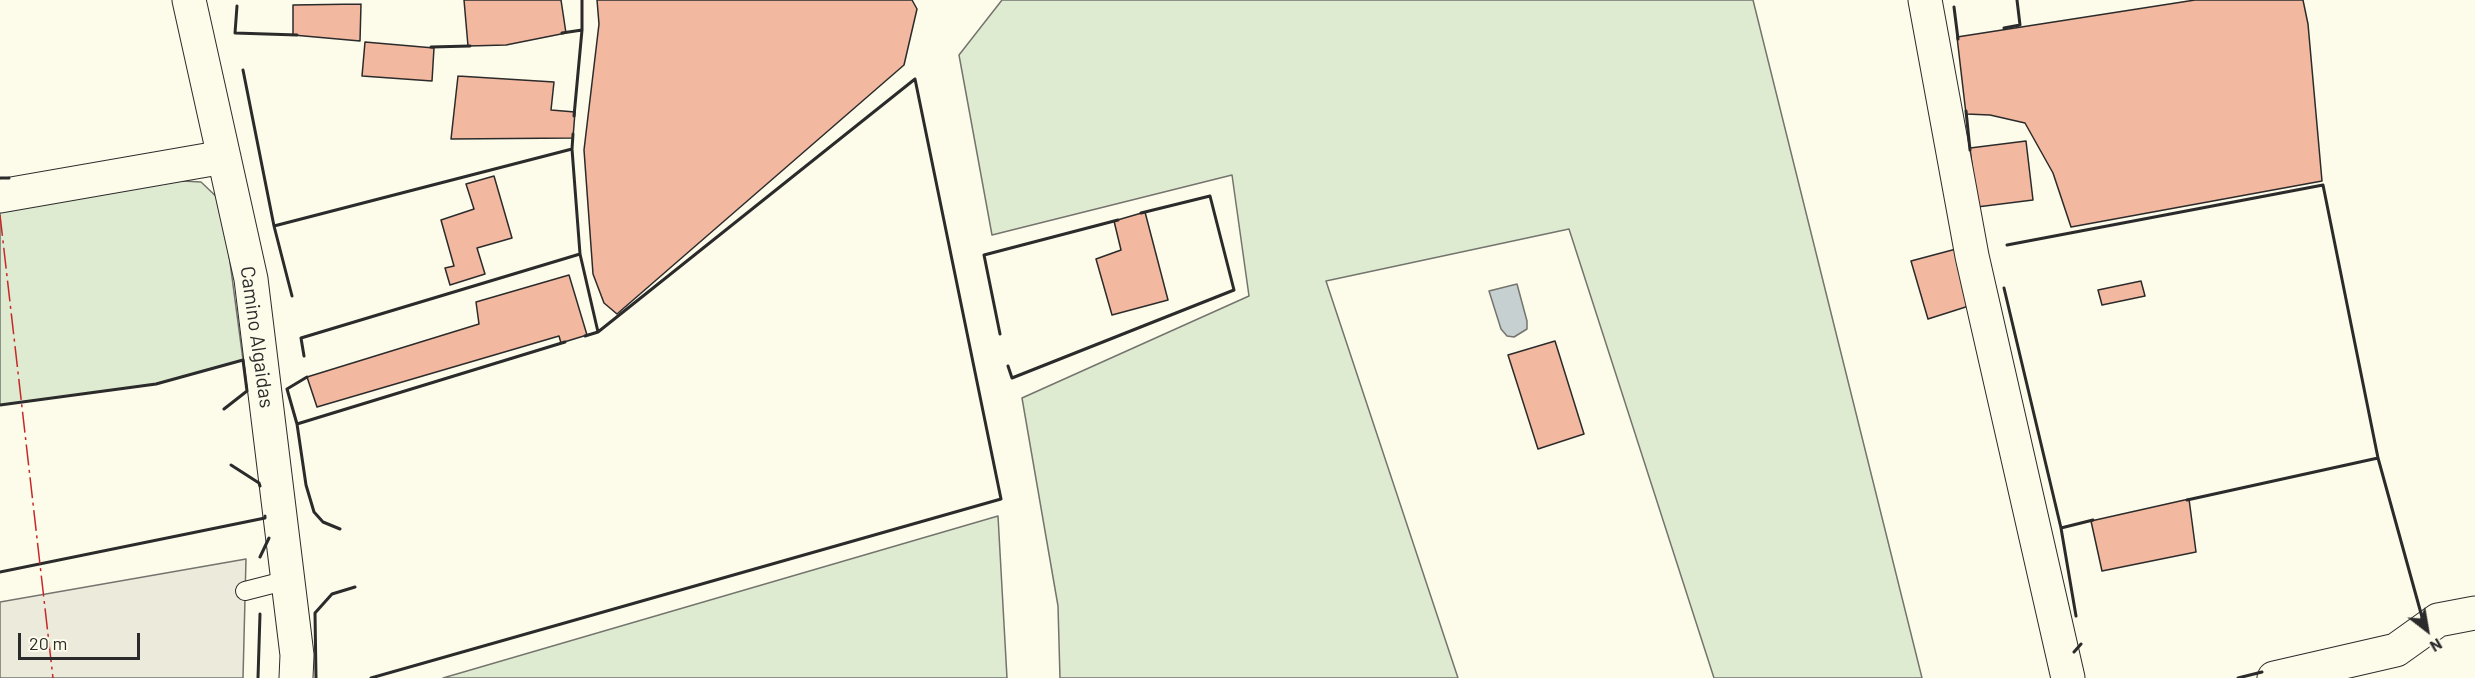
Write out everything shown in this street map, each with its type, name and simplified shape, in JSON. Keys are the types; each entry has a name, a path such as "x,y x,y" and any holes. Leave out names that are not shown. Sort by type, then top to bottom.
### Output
{"street":[{"name":"Camino Algaidas","path":"189,0 251,279 297,655 296,678"},
{"path":"1925,0 1972,256 2068,678"},
{"path":"0,196 224,157"},
{"path":"2274,678 2396,650 2438,620 2475,613"}],"lane":[{"path":"246,591 288,580"}],"green space":[{"path":"1002,0 1753,0 1922,678 1714,678 1569,229 1326,281 1458,678 1060,678 1058,606 1022,398 1249,296 1232,175 992,235 959,55"},
{"path":"164,180 201,182 222,202 243,360 156,384 0,405 0,206"},
{"path":"998,516 1007,678 443,678"}],"shaded area":[{"path":"1517,284 1527,329 1514,337 1507,336 1501,329 1489,291"},
{"path":"246,559 243,678 0,678 0,602"}],"building":[{"path":"464,0 561,0 566,33 506,45 468,46"},
{"path":"597,0 912,0 917,9 904,65 617,314 604,303 593,274 584,150 599,24"},
{"path":"2195,0 2303,0 2308,24 2322,181 2071,227 2053,173 2025,123 1990,115 1966,114 1957,37"},
{"path":"361,4 360,41 293,35 293,5"},
{"path":"365,42 434,48 432,81 362,76"},
{"path":"458,76 554,82 551,110 575,112 573,138 451,139"},
{"path":"2026,141 2033,200 1977,207 1970,148"},
{"path":"494,176 512,238 477,248 485,274 450,285 445,268 454,266 441,220 474,209 466,184"},
{"path":"1145,212 1168,300 1112,315 1096,259 1121,250 1114,221"},
{"path":"1956,249 1972,305 1928,319 1911,261"},
{"path":"569,275 587,335 561,343 559,336 317,407 307,377 479,324 476,302"},
{"path":"2141,281 2145,296 2102,305 2098,290"},
{"path":"1555,341 1584,434 1538,449 1508,355"},
{"path":"2189,499 2196,552 2102,571 2091,521"}],"wall":[{"path":"582,0 582,30"},
{"path":"2004,28 2020,25 2017,0"},
{"path":"237,6 235,33 297,35"},
{"path":"1954,7 1958,39"},
{"path":"562,33 582,30 574,116"},
{"path":"431,47 470,46"},
{"path":"243,70 274,226"},
{"path":"371,678 1001,499 915,79 598,332"},
{"path":"1966,111 1970,150"},
{"path":"572,149 573,134"},
{"path":"292,296 274,226 572,149 580,254"},
{"path":"0,178 9,178"},
{"path":"2007,245 2323,185 2378,458 2187,500"},
{"path":"1008,366 1012,378 1234,290 1210,196 1141,213"},
{"path":"1000,334 984,255 1118,220"},
{"path":"304,356 301,338 580,254 598,332 585,336"},
{"path":"2004,288 2061,528 2076,616"},
{"path":"307,377 287,389 297,424 565,342"},
{"path":"0,405 156,384 243,360 247,391 224,409"},
{"path":"297,424 306,485 314,512 323,522 340,529"},
{"path":"2378,458 2422,617"},
{"path":"231,465 259,483 260,486"},
{"path":"0,572 265,518 265,516"},
{"path":"2061,528 2093,520"},
{"path":"260,557 269,538"},
{"path":"316,678 315,613 332,594 355,587"},
{"path":"258,678 260,614"},
{"path":"2074,652 2081,644"},
{"path":"2238,678 2262,672"}],"power":[{"path":"0,215 53,678"}]}
